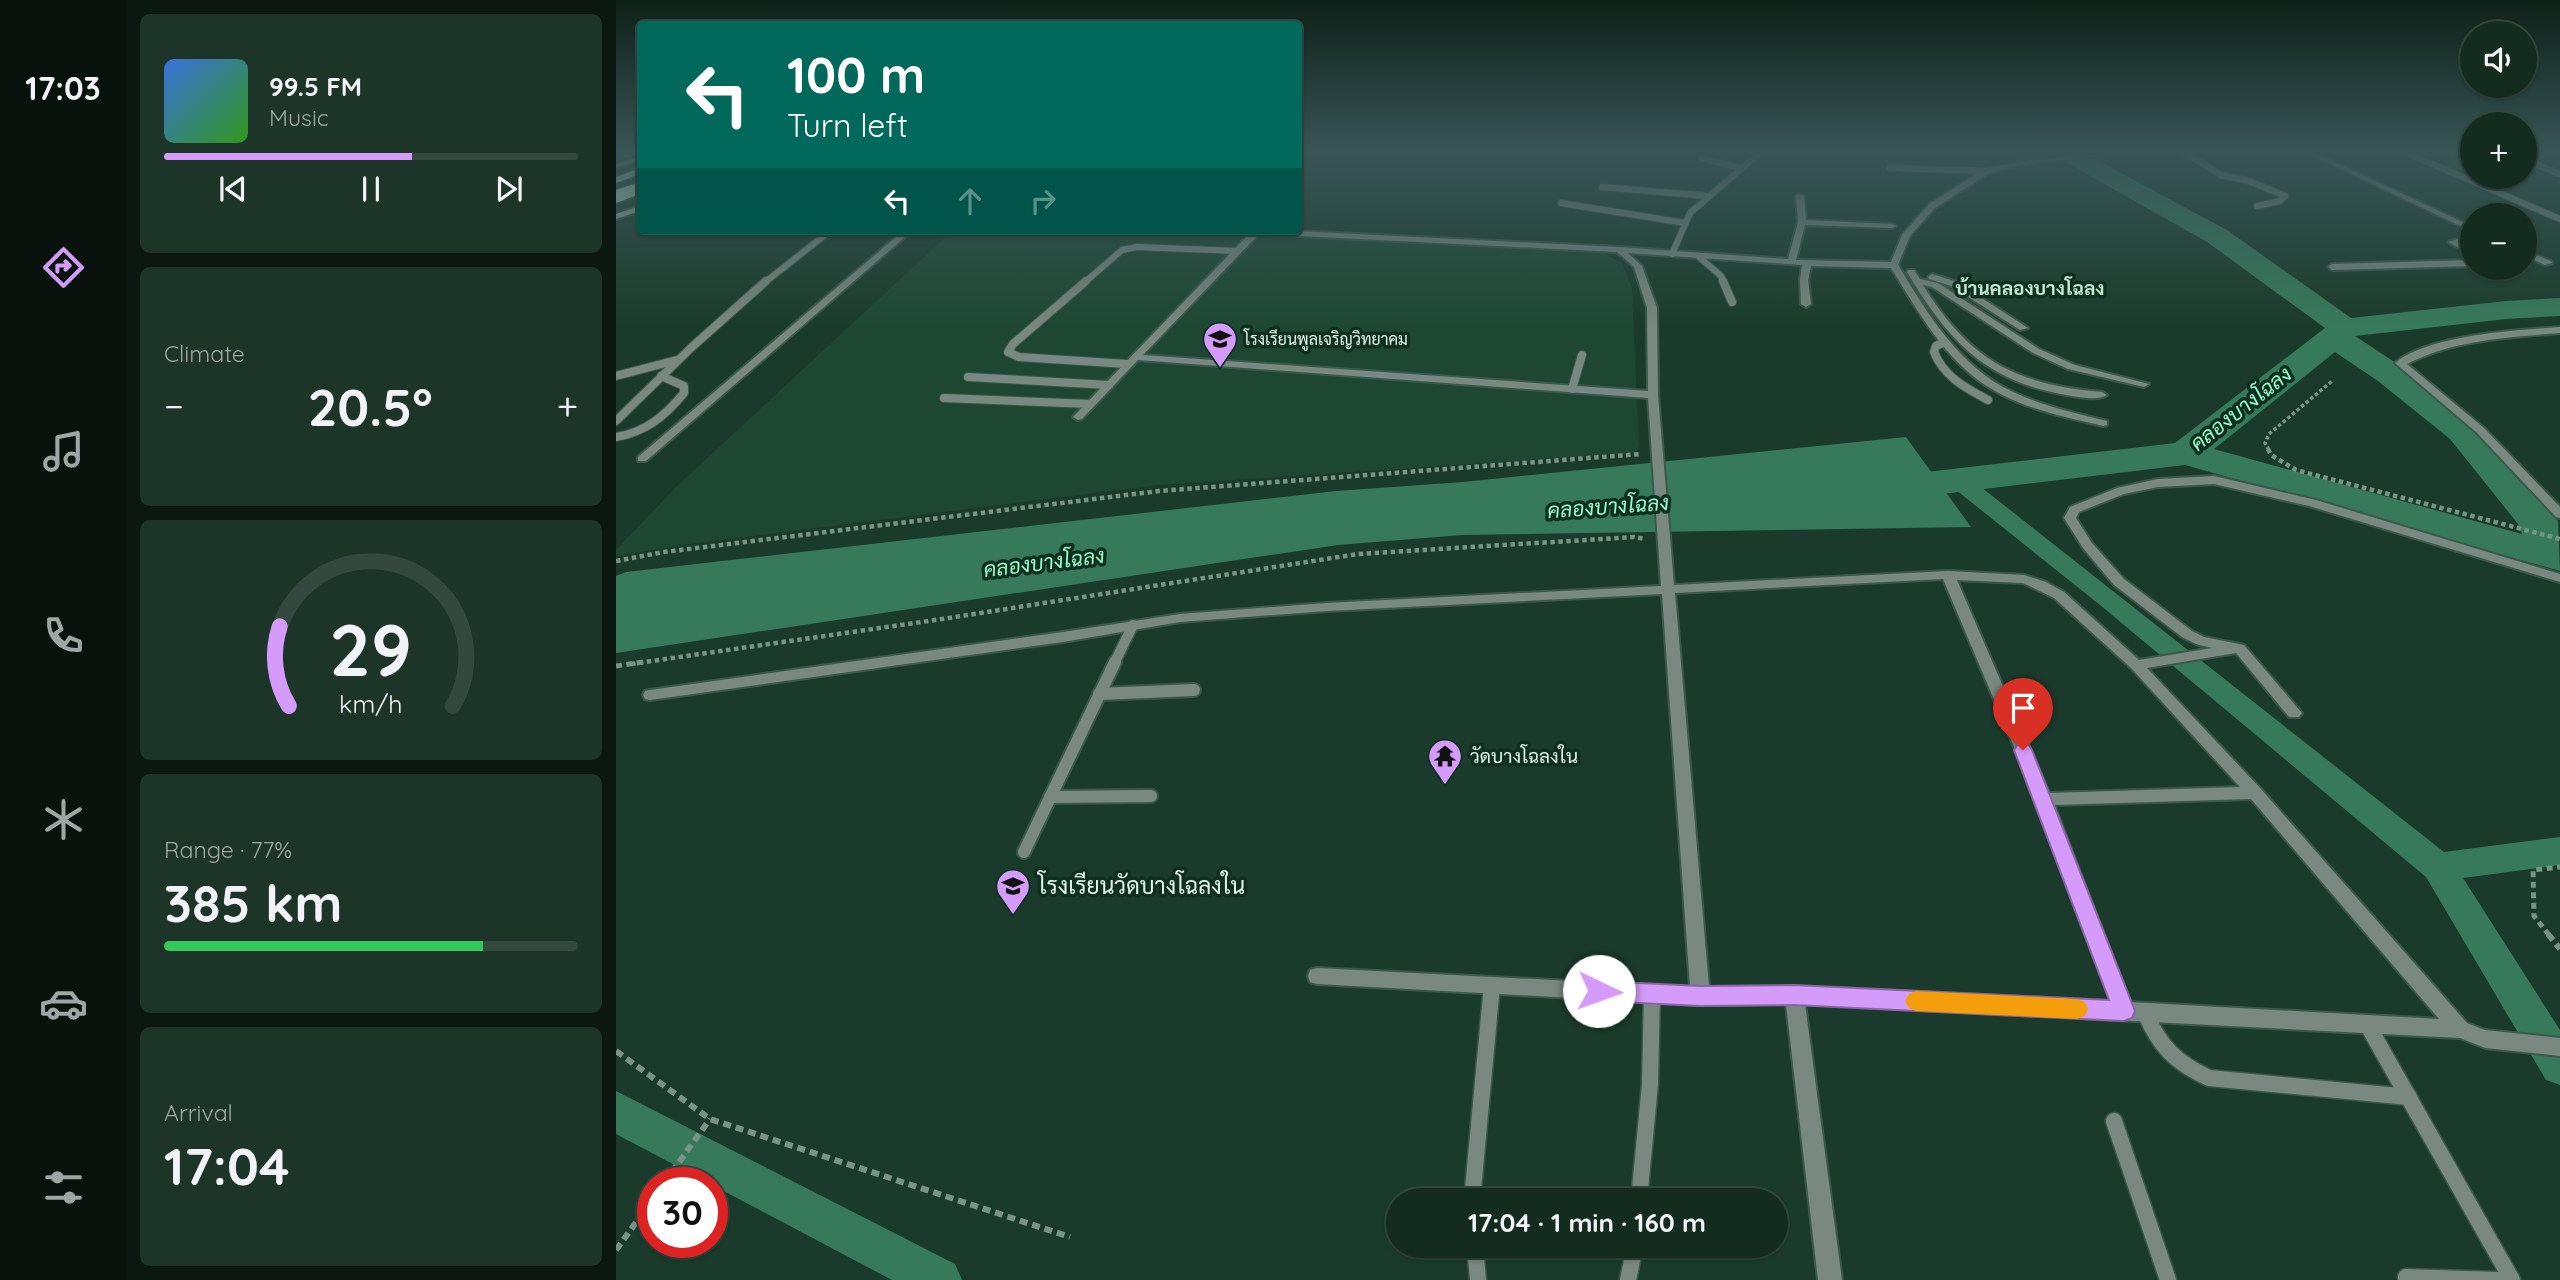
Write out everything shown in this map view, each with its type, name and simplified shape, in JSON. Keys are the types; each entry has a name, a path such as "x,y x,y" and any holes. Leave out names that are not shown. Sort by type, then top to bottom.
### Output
{"main road":[{"path":"616,217 635,210"}],"street":[{"path":"1791,262 1802,222 1801,210"},
{"path":"1894,265 1906,235 1929,210"},
{"path":"2430,210 2460,224"},
{"path":"1802,222 1892,226"},
{"path":"1302,233 1807,263 1894,265 1935,285 2036,351 2071,367 2144,384"},
{"path":"642,458 903,235"},
{"path":"1078,417 1253,235"},
{"path":"2460,240 2452,242 2460,247"},
{"path":"1619,250 1638,266 1652,307 1653,396 1700,996"},
{"path":"2537,258 2548,263"},
{"path":"1806,303 1804,280 1807,263"},
{"path":"2332,267 2460,263"},
{"path":"1894,265 1945,342 1979,376 2036,404 2103,423"},
{"path":"1914,277 1954,284 2023,328"},
{"path":"1914,277 1968,350 1999,373 2070,393 2102,395"},
{"path":"2560,330 2513,333 2444,348 2399,363 2480,430 2560,514"},
{"path":"1130,360 1653,396"},
{"path":"2294,713 2235,648 2194,638 2119,582 2087,545 2070,518 2074,510 2121,491 2169,482 2214,480 2312,503 2560,578"},
{"path":"1948,575 2044,799 2124,1011"},
{"path":"650,695 1063,638 1180,618 1327,607 1948,575 2024,579 2059,595 2136,666 2255,793 2460,1029"},
{"path":"2136,666 2235,648"},
{"path":"2044,799 2255,793"},
{"path":"1317,976 1700,996 1794,995 2460,1029 2485,1039 2560,1047"},
{"path":"1794,995 1830,1280"}],"lane":[{"path":"1603,210 1685,223"},
{"path":"1672,254 1693,210"},
{"path":"2539,210 2560,219"},
{"path":"616,421 677,360 779,267 824,235"},
{"path":"1130,360 1019,357 1008,352 1013,344 1128,247 1238,251"},
{"path":"1698,256 1721,276 1732,302"},
{"path":"1945,342 1936,346 1934,352 1943,369 1955,381 1989,400"},
{"path":"1572,390 1582,355"},
{"path":"616,376 677,360"},
{"path":"616,437 638,432 652,424 668,413 684,393 684,386 661,376"},
{"path":"968,377 1109,385"},
{"path":"944,398 1090,404"},
{"path":"1024,852 1133,625"},
{"path":"1100,694 1194,690"},
{"path":"1050,797 1151,796"},
{"path":"1473,1188 1492,985"},
{"path":"1640,1188 1650,1084 1652,993"},
{"path":"2145,1012 2154,1034 2166,1052 2183,1067 2209,1078 2409,1097"},
{"path":"2367,1024 2512,1280"},
{"path":"2114,1121 2168,1280"},
{"path":"1476,1258 1478,1280"},
{"path":"1628,1280 1633,1258"},
{"path":"2406,1277 2498,1280"}],"path":[{"path":"2332,381 2269,434 2265,443 2271,455 2296,470 2559,539"},
{"path":"616,561 664,552 1159,491 1501,467 1637,455 1657,449"},
{"path":"616,666 1358,554 1634,537 1666,543"},
{"path":"2560,867 2533,870 2534,916 2560,949"},
{"path":"616,1051 710,1118 1070,1237"},
{"path":"675,1167 710,1118"},
{"path":"616,1250 637,1221"}],"shaded area":[{"name":"โรงเรียนพูลเจริญวิทยาคม","path":"948,235 1298,235 1598,250 1622,263 1632,288 1639,445 1637,453 1158,485 689,544 616,556 616,550 676,487"}],"water":[{"path":"1906,437 1971,527 1462,535 1338,545 616,653 616,576 626,572 1336,491 1463,482"}],"waterway":[{"path":"2169,210 2217,236 2345,328"},
{"name":"คลองบางโฉลง","path":"2345,328 2506,310 2560,307"},
{"name":"คลองบางโฉลง","path":"2186,453 2345,328"},
{"path":"2334,337 2390,374 2463,431 2537,521 2554,556"},
{"name":"คลองบางโฉลง","path":"1875,490 2186,453"},
{"path":"2186,453 2560,558"},
{"path":"1959,481 2109,599 2438,867"},
{"path":"2438,867 2560,851"},
{"path":"2438,867 2560,1066"},
{"path":"616,1112 939,1280"}],"slow traffic":[{"path":"1916,1001 2077,1009"}],"place":[{"name":"โรงเรียนพูลเจริญวิทยาคม","path":"1220,369"},
{"name":"วัดบางโฉลงใน","path":"1445,786"},
{"name":"โรงเรียนวัดบางโฉลงใน","path":"1013,916"}],"district":[{"name":"บ้านคลองบางโฉลง","path":"2030,288"}],"route":[{"path":"1599,991 1700,996 1794,995 2124,1011 2023,750"}]}
